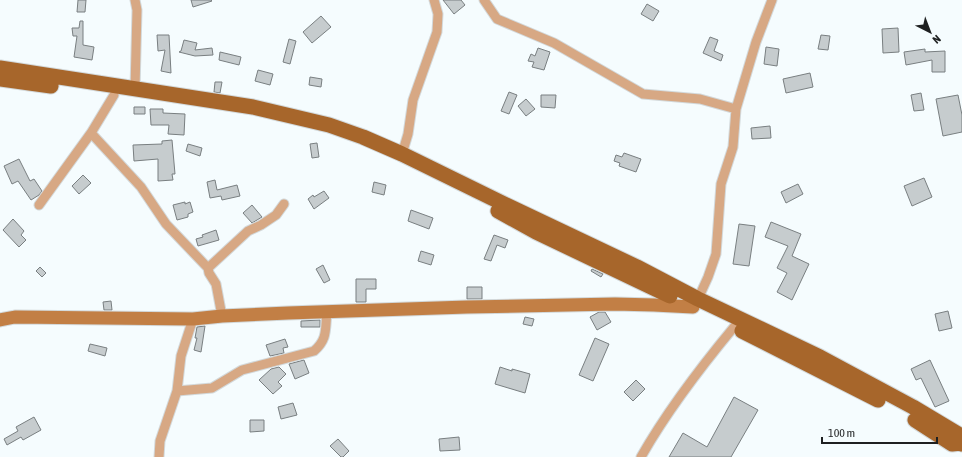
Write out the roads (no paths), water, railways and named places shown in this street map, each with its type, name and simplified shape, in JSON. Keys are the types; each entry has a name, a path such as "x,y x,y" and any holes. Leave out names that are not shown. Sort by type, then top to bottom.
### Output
{"main road":[{"path":"0,68 220,101 282,113 330,125 363,137 402,154 696,303 820,357 913,407 958,434 962,443 952,444 908,416 815,367 734,328 696,303 654,305 615,304 467,307 222,316 193,319 15,318 0,320"},
{"path":"0,79 114,95 251,117 326,135 420,172 536,232 605,258"}],"street":[{"path":"135,0 137,10 135,89"},
{"path":"402,154 408,134 413,100 437,32 438,14 434,0"},
{"path":"484,0 497,20 554,44 643,94 700,99 736,109"},
{"path":"696,303 708,277 716,254 722,184 733,147 736,109 756,42 772,0"},
{"path":"40,205 50,188 91,133 114,95"},
{"path":"91,133 141,188 166,224 208,268 209,273 216,284 222,316"},
{"path":"208,268 248,231 261,225 276,215 284,204"},
{"path":"177,391 212,388 242,370 314,350 322,344 325,336 327,312"},
{"path":"159,457 160,441 177,391 181,356 193,319"},
{"path":"641,457 670,410 734,328"}]}
